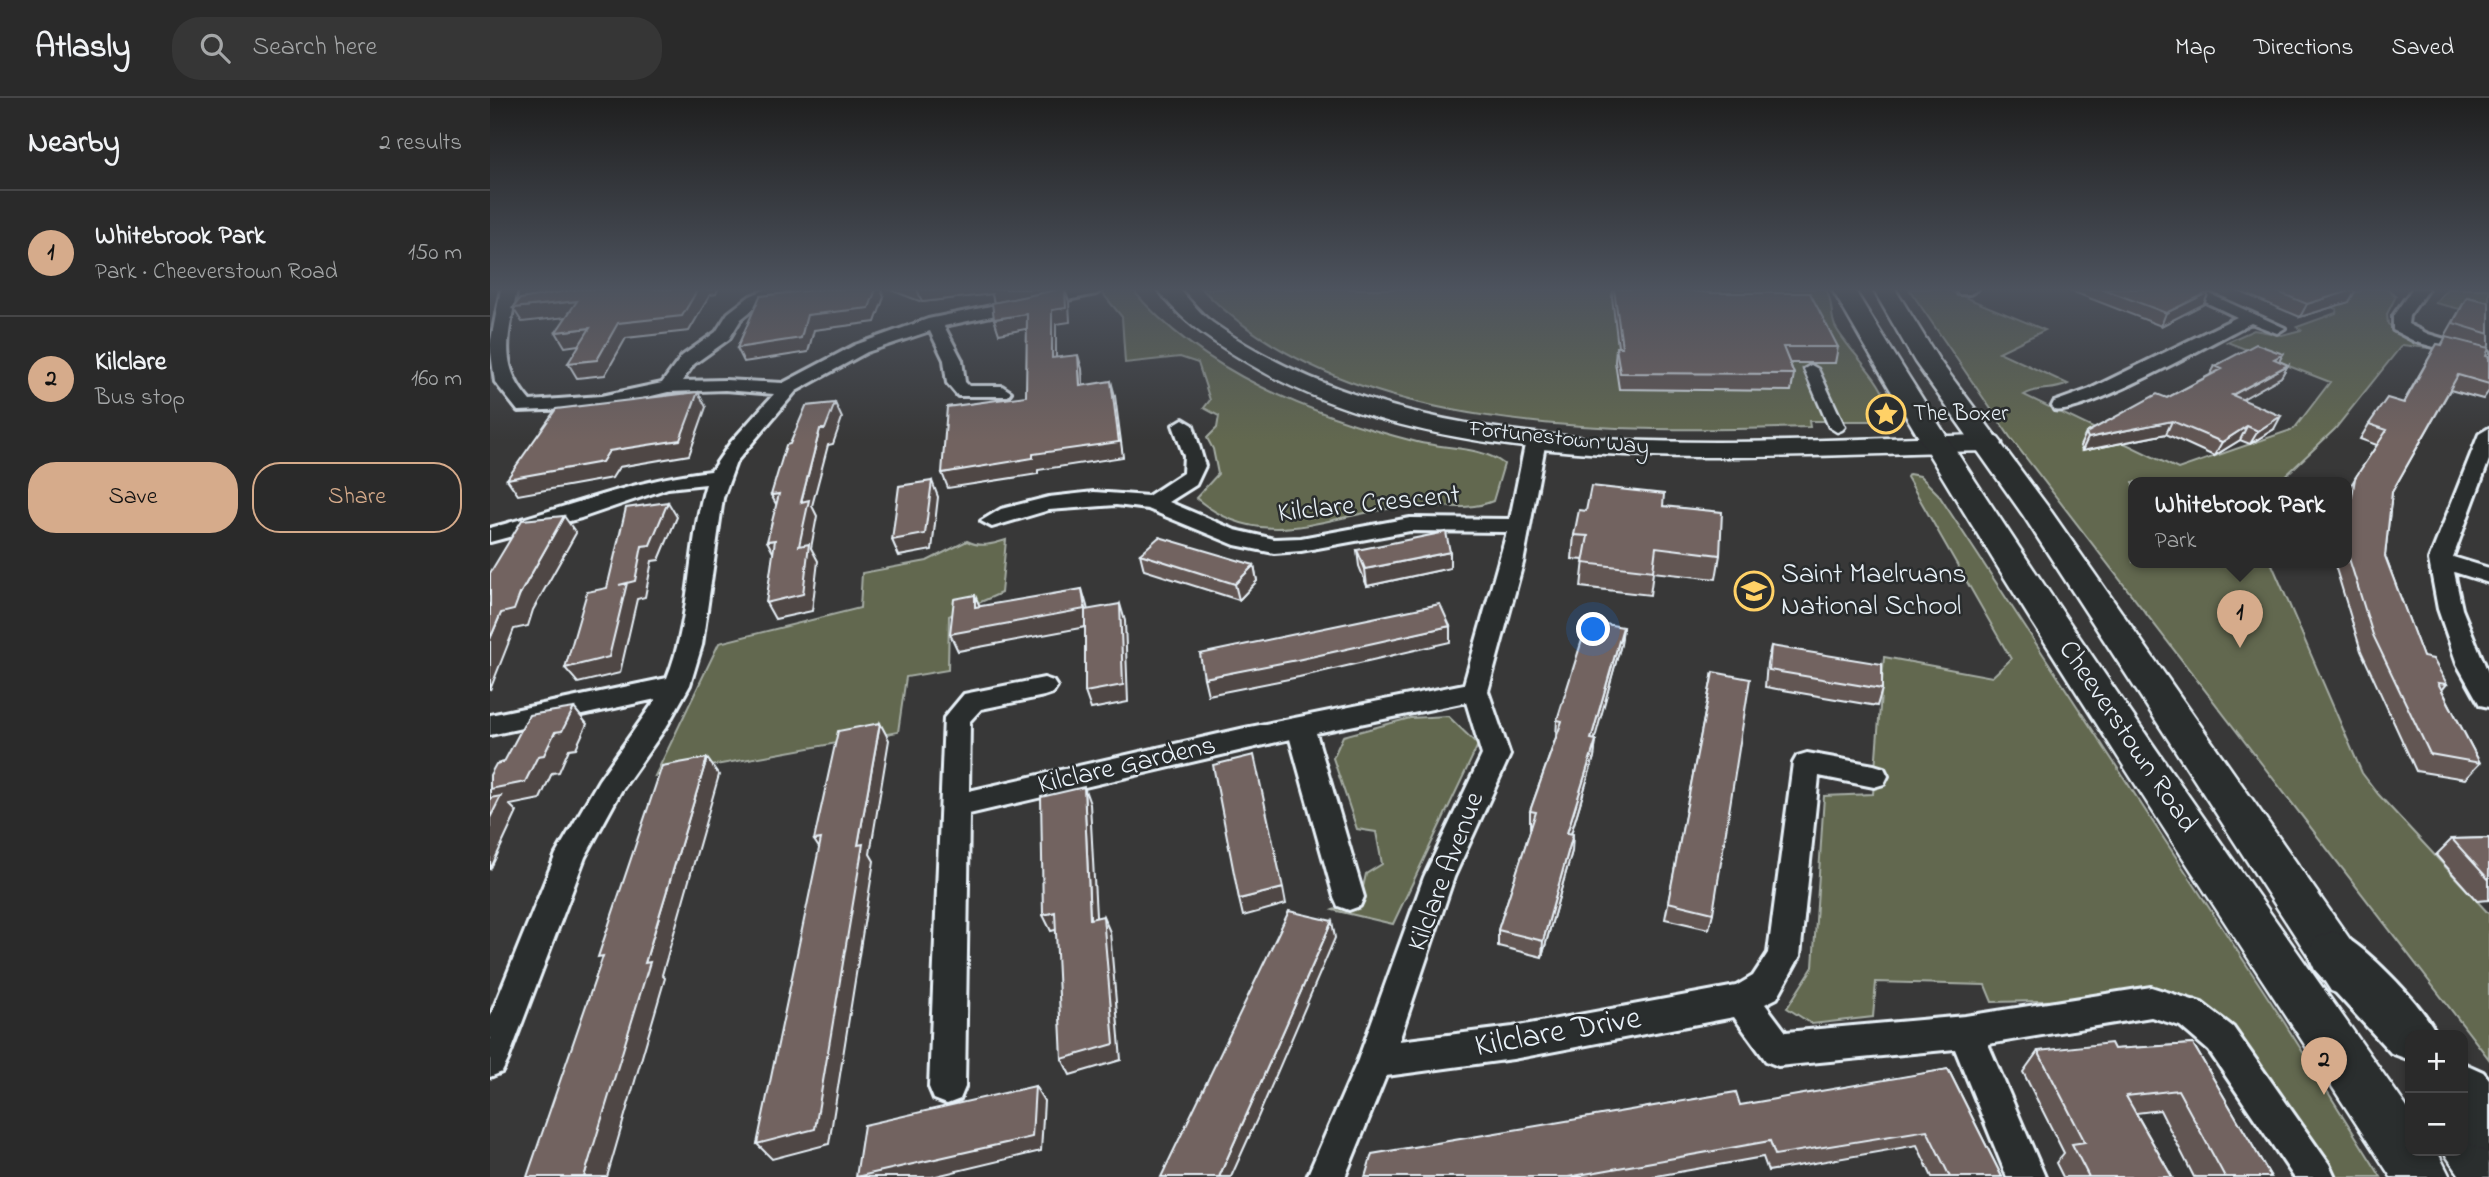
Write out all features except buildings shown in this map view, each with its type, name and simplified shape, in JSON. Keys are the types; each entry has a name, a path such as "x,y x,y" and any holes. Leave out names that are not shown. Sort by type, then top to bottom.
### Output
{"main road":[{"name":"Cheeverstown Road","path":"1873,339 1935,444 2126,737 2423,1177"},
{"name":"Cheeverstown Road","path":"1914,339 1928,362 1989,443 2333,954 2405,1055"},
{"path":"2333,954 2405,1030"},
{"path":"2465,1093 2489,1125"},
{"path":"2468,1142 2489,1171"}],"street":[{"path":"500,339 504,382 525,407 601,402 668,387 725,385 787,388"},
{"path":"668,387 688,360 717,339"},
{"path":"490,1060 571,854 611,786 677,685 690,647 699,572 719,476 744,438 779,402 787,388 848,353 887,339"},
{"path":"942,339 953,360 956,383 964,392 1002,392"},
{"name":"Fortunestown Way","path":"1224,339 1285,377 1345,400 1442,427 1536,440 1661,449 1989,443"},
{"path":"2061,406 2095,393 2204,339"},
{"path":"2427,339 2489,357"},
{"path":"1811,369 1837,426"},
{"path":"1152,503 1188,482 1197,469 1196,456 1182,425"},
{"path":"2489,434 2484,459 2440,560 2450,608 2462,642 2489,698"},
{"path":"1475,691 1512,563 1536,440"},
{"path":"490,534 573,513 665,482 719,476"},
{"name":"Kilclare Crescent","path":"992,521 1008,513 1049,504 1103,498 1152,503 1237,539 1275,546 1441,521 1517,527"},
{"path":"2440,560 2489,576"},
{"path":"490,725 677,685"},
{"path":"947,1087 957,718 973,701 1044,687"},
{"name":"Kilclare Gardens","path":"955,806 1300,726 1475,691"},
{"name":"Kilclare Avenue","path":"1326,1177 1375,1061 1439,877 1496,755 1475,691"},
{"path":"1300,726 1349,897"},
{"name":"Kilclare Drive","path":"1375,1061 1513,1043 1741,1000 1765,987 1784,956 1807,763 1874,776"},
{"path":"1741,1000 1778,1049 1965,1031 2151,1002 2190,1014 2221,1039 2316,1177"},
{"path":"1965,1031 2026,1177"}],"green space":[{"path":"1123,339 1185,339 1262,387 1339,419 1417,442 1474,451 1495,458 1504,464 1493,501 1473,506 1384,509 1302,526 1275,528 1249,525 1223,516 1196,498 1218,474 1213,449 1207,438 1217,428 1219,416 1204,408 1210,400 1198,363 1180,357 1125,363"},
{"path":"1265,339 1843,339 1882,390 1888,411 1872,421 1809,421 1810,427 1654,429 1571,425 1488,416 1407,400 1331,374"},
{"path":"1943,339 2025,339 1999,352 2068,384 2024,395 2178,469 2294,429 2330,382 2227,342 2233,339 2418,339 2430,344 2428,348 2402,345 2335,429 2284,477 2128,477 2128,568 2274,568 2362,773 2378,794 2489,914 2489,1059 2010,437"},
{"path":"1909,474 1920,476 1938,494 2284,1022 2381,1177 2311,1177 2195,998 1992,1002 1985,985 1876,982 1873,1017 1812,1024 1787,1008 1813,967 1824,796 1873,794 1884,657 1992,677 2011,659 1907,477"},
{"path":"1006,540 1001,593 949,616 948,670 906,677 898,732 655,776 719,643 860,608 862,573 927,561 967,541 982,545"},
{"path":"1448,716 1478,745 1393,924 1333,910 1360,900 1366,874 1382,864 1376,832 1357,829 1333,758 1343,736 1410,718"}],"place":[{"name":"The Boxer","path":"1886,414"},
{"name":"Saint Maelruans National School","path":"1754,591"},
{"name":"Whitebrook Park","path":"2240,648"},
{"name":"Kilclare","path":"2324,1095"}]}
